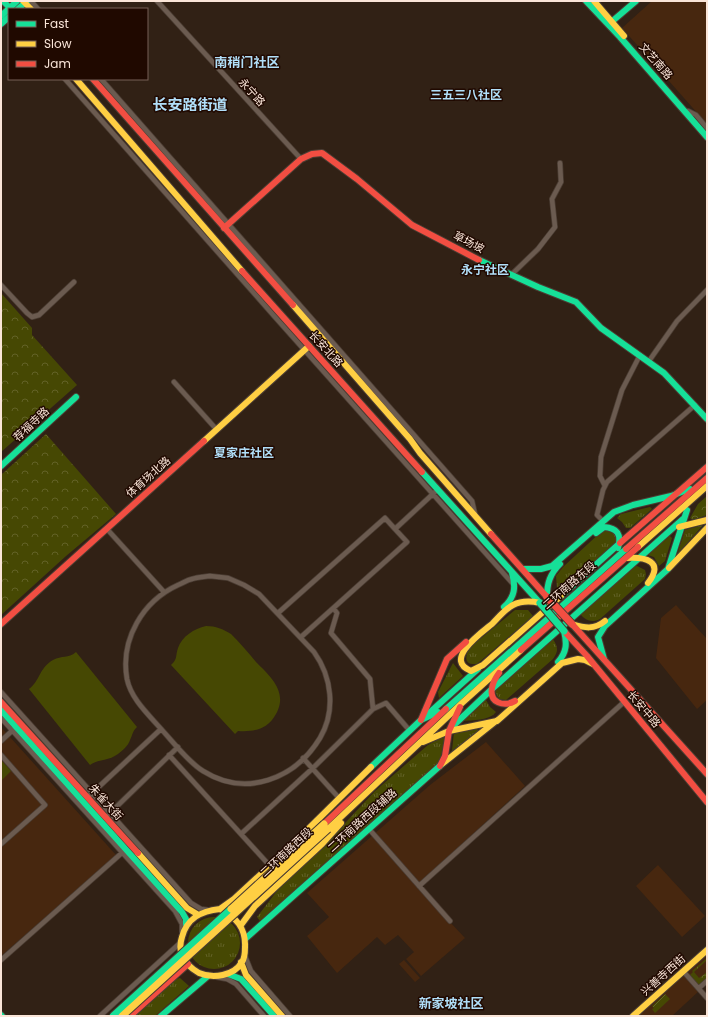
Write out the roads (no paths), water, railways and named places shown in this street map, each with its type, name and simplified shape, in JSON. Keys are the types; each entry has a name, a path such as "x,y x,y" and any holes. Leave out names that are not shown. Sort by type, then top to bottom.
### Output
{"main road":[{"path":"1,24 5,8 25,1"},
{"name":"文艺南路","path":"586,1 610,24 707,133"},
{"name":"文艺南路","path":"594,1 620,37 707,137"},
{"path":"610,24 636,1"},
{"name":"长安北路","path":"77,80 307,348 436,492 540,603 564,631"},
{"name":"长安北路","path":"93,80 227,226 410,439 420,453 572,624"},
{"name":"草场坡","path":"227,226 301,159 312,154 322,153 358,179 412,225 477,259 576,302 601,328 664,373 707,419"},
{"name":"体育场北路","path":"1,624 307,348"},
{"name":"荐福寺路","path":"1,466 76,397"},
{"path":"220,909 234,899 270,866 421,720 707,467"},
{"name":"二环南路东段","path":"462,703 628,558 704,485 707,478"},
{"path":"523,569 545,570 552,566 603,521 614,512 622,508 674,496 704,485"},
{"name":"二环南路东段","path":"446,708 612,562 704,485"},
{"path":"628,558 707,492"},
{"path":"668,569 680,524 687,510"},
{"path":"449,731 464,714 492,688 680,524 707,520"},
{"path":"548,597 547,584 549,577 555,569 604,527 614,528 619,534 620,543 612,562"},
{"path":"604,659 598,636 601,631 668,569 707,528"},
{"path":"572,624 597,628 650,581 654,573 654,566 648,560 628,558"},
{"path":"421,720 447,659 512,599 515,587 512,573"},
{"path":"483,665 471,671 466,670 460,659 466,647 513,605 530,601 540,603"},
{"name":"长安中路","path":"572,624 707,774"},
{"path":"506,665 494,681 492,688 492,695 495,700 502,705 509,705 516,700 565,656 567,642 564,631"},
{"name":"长安中路","path":"564,631 707,802"},
{"name":"二环南路西段辅路","path":"245,939 440,766 497,721 562,663 569,659 586,659 593,664"},
{"name":"朱雀大街","path":"1,702 89,795 187,908 197,914"},
{"path":"440,766 445,756 449,731 462,703"},
{"name":"二环南路西段","path":"113,1016 326,826 368,791 462,703"},
{"path":"421,720 446,708"},
{"name":"二环南路西段","path":"122,1016 326,826 378,771 446,708"},
{"name":"朱雀大街","path":"1,710 14,729 182,912 186,919 186,924"},
{"path":"416,745 449,731 497,721"},
{"path":"287,850 378,771"},
{"path":"241,925 255,906 322,844 368,791"},
{"path":"220,909 231,913 241,925 245,939 244,957 241,962 228,974 219,976 204,976 196,971 182,957 180,947 182,933 186,924 197,914 220,909"},
{"path":"108,1016 180,947"},
{"name":"兴善寺西街","path":"634,1016 707,950"},
{"path":"241,962 246,975 282,1016"},
{"path":"130,1016 188,964"},
{"path":"228,974 241,979 274,1016"},
{"path":"161,1016 195,986 211,976"}],"street":[{"path":"25,1 36,8"},
{"name":"永宁路","path":"157,1 301,159"},
{"path":"66,80 307,348"},
{"path":"101,80 227,226"},
{"path":"688,111 696,115 707,128"},
{"path":"510,274 538,249 555,227 552,199 561,182 560,163"},
{"path":"1,285 32,317 39,315 74,282"},
{"path":"649,361 677,321 707,290"},
{"path":"605,486 600,476 601,457 622,390 640,355"},
{"path":"174,382 216,430"},
{"path":"603,521 598,515 607,482 695,405"},
{"path":"395,529 436,492 515,587"},
{"path":"278,613 385,518 407,542 301,638"},
{"path":"107,529 164,592"},
{"path":"210,576 228,578 244,584 259,594 278,613 321,662 327,677 330,701 325,729 315,746 283,775 262,783 231,783 202,771 137,702 127,679 126,661 128,646 136,624 151,603 164,592 191,579 210,576"},
{"path":"334,609 336,613 331,633 370,679 373,709"},
{"path":"1,692 89,795 161,729"},
{"path":"419,886 624,702"},
{"path":"241,834 313,768 373,709 386,703 410,731"},
{"path":"1,718 14,729 1,741"},
{"path":"178,747 107,815 191,903 201,909 210,910"},
{"path":"1,755 45,805 1,844"},
{"path":"169,755 270,866"},
{"path":"303,758 339,798"},
{"path":"369,830 450,921"},
{"path":"1,960 124,850 175,911 182,924 182,933"},
{"path":"100,1016 180,947"},
{"path":"245,951 246,963 251,971 290,1016"},
{"path":"683,971 707,998"},
{"path":"211,976 226,979 236,984 264,1016"},
{"path":"698,988 707,981"}],"district":[{"name":"南稍门社区","path":"247,62"},
{"name":"三五三八社区","path":"466,94"},
{"name":"长安路街道","path":"190,104"},
{"name":"永宁社区","path":"485,269"},
{"name":"夏家庄社区","path":"244,452"},
{"name":"新家坡社区","path":"451,1003"}]}
